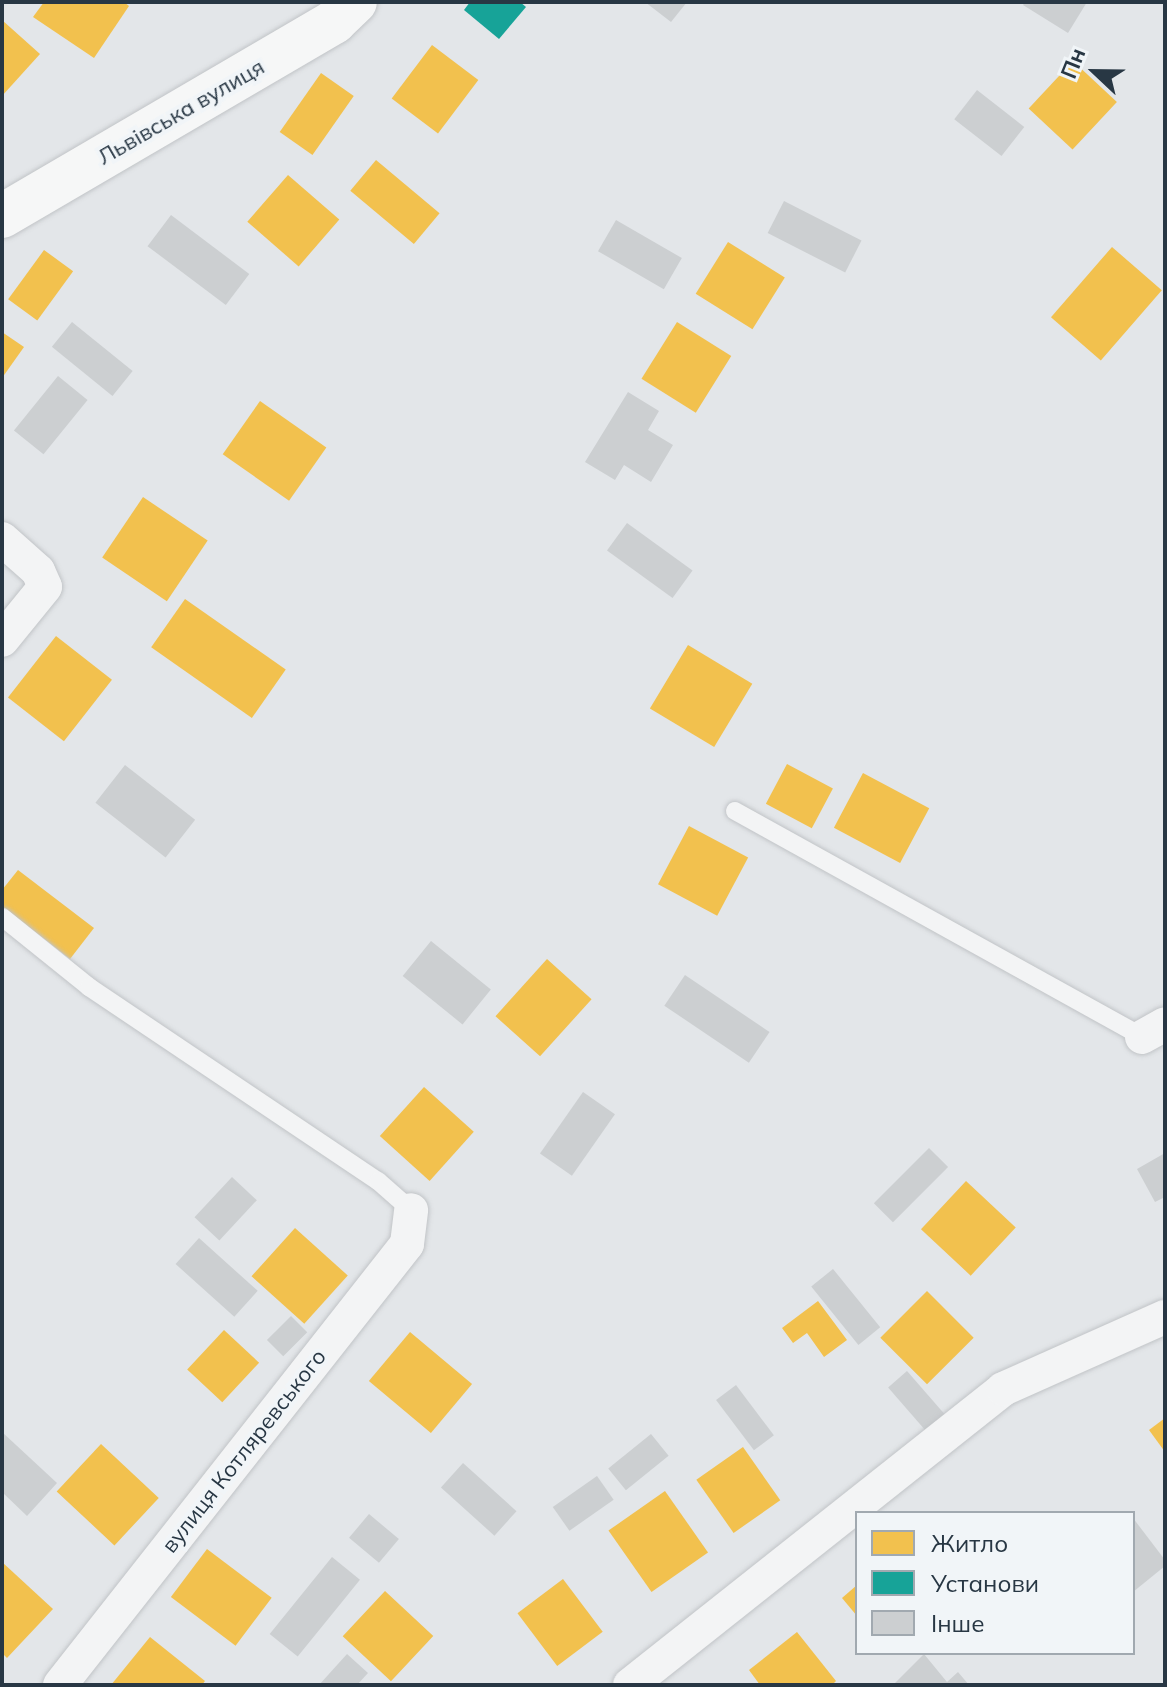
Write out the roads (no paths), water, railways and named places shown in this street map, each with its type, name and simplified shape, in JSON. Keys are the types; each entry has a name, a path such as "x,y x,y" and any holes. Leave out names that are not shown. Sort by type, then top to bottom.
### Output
{"main road":[{"name":"Львівська вулиця","path":"2,216 334,22 355,2"}],"street":[{"path":"2,539 38,571 45,587 2,640"},
{"name":"вулиця Котляревського","path":"60,1685 407,1244 411,1210"},
{"path":"630,1685 1003,1389 1165,1317"}],"lane":[{"path":"735,811 1153,1031"},
{"path":"2,917 89,987 378,1181 411,1210"}]}
